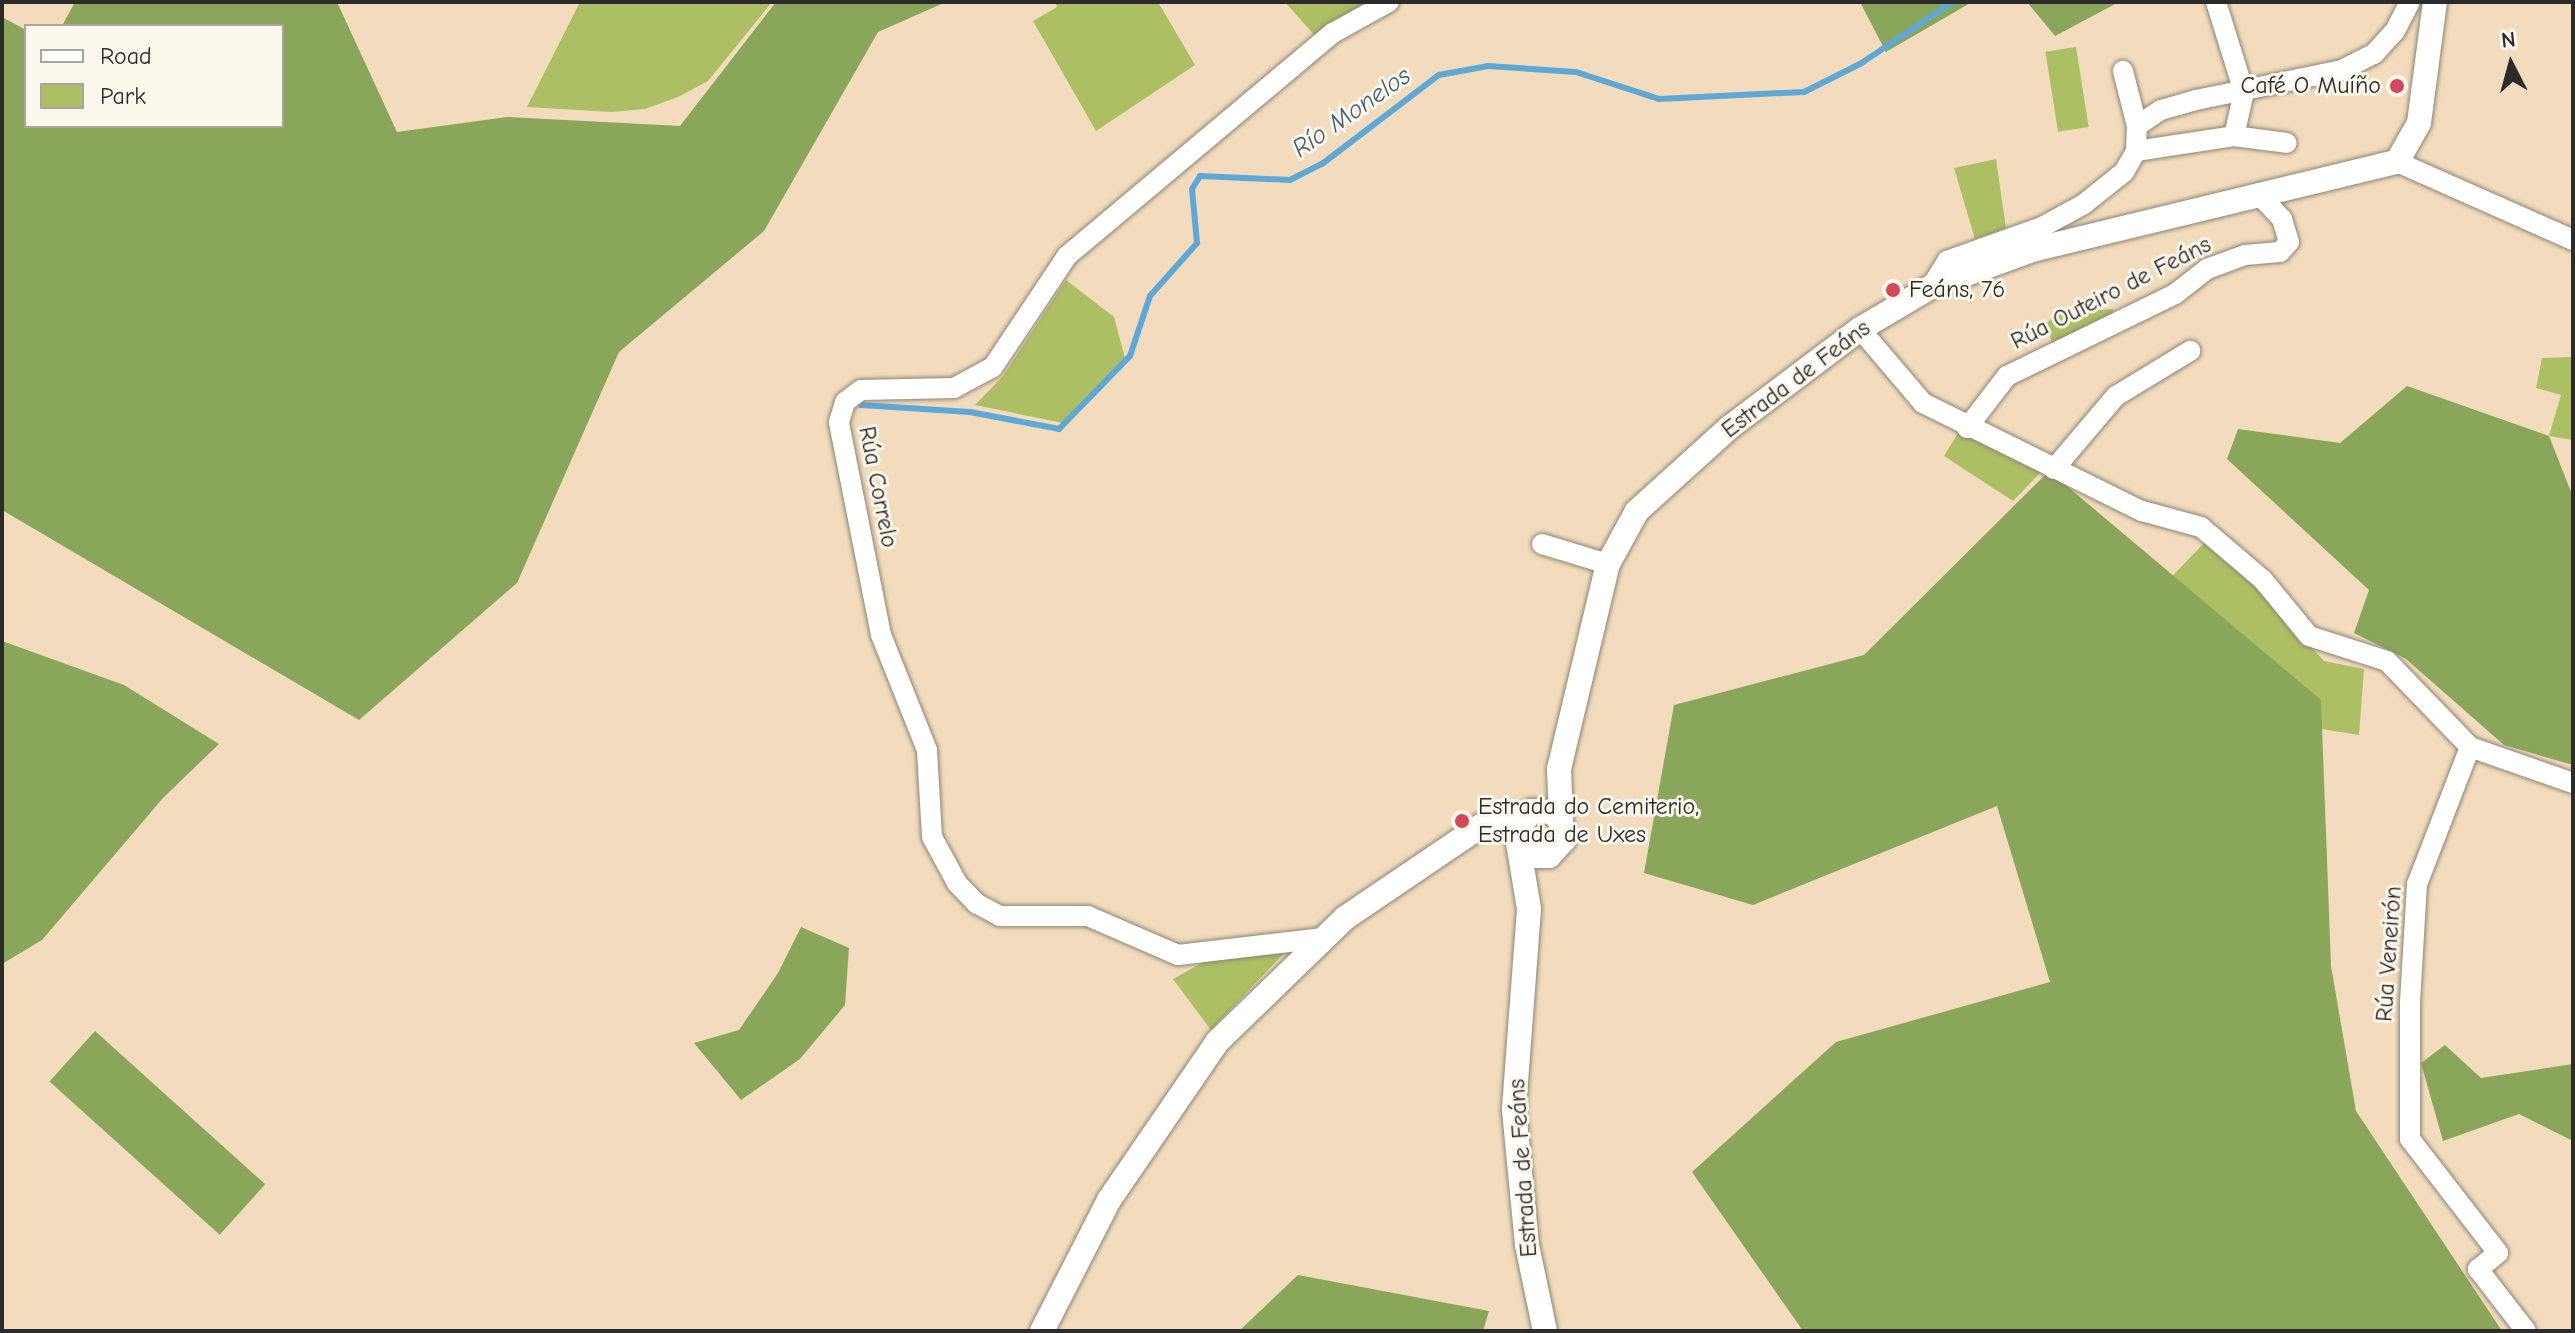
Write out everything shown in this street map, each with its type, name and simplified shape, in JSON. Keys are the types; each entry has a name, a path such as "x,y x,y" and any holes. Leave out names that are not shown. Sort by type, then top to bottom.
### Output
{"street":[{"name":"Rúa Correlo","path":"1323,938 1178,955 1088,916 1000,916 977,904 957,883 932,837 927,750 881,635 839,422 845,402 861,390 954,388 993,367 1067,256 1333,33 1389,2"},
{"path":"2216,2 2244,92 2234,136"},
{"path":"2137,126 2161,110 2342,70 2374,54 2395,31 2410,2"},
{"path":"2435,2 2419,123 2397,162 2573,240"},
{"path":"1931,287 1947,261 2042,227 2084,204 2124,172 2136,151 2137,126 2123,71"},
{"path":"2136,151 2234,136 2287,143"},
{"name":"Estrada de Feáns","path":"1529,909 1564,840 1559,769 1608,564 1637,511 1730,427 1860,329 1931,287 1984,264 2258,193 2397,162"},
{"name":"Rúa Outeiro de Feáns","path":"1967,428 2007,376 2031,362 2175,294 2207,269 2245,255 2280,252 2289,242 2282,219 2258,193"},
{"path":"1860,329 1923,403 1967,428 2142,511 2201,527 2263,580 2309,636 2387,661 2470,747 2573,783"},
{"path":"2054,469 2116,396 2190,351"},
{"path":"1542,544 1608,564"},
{"name":"Rúa Veneirón","path":"2470,747 2417,884 2410,1002 2410,1139 2498,1253 2478,1269 2526,1331"},
{"name":"Estrada de Feáns","path":"1545,1331 1527,1245 1514,1110 1529,909 1523,827 1559,769"},
{"path":"1042,1331 1109,1200 1162,1116 1217,1042 1323,938 1453,846 1523,827 1552,812 1561,821"},
{"path":"1523,827 1541,857 1556,851"}],"green space":[{"path":"75,2 337,2 397,132 507,117 680,126 776,2 946,2 878,32 764,231 619,352 517,583 359,720 2,510 2,17 24,29 24,128 284,128 284,24 63,24"},
{"path":"580,2 772,2 708,81 678,97 645,109 611,112 527,107"},
{"path":"1055,2 1158,2 1195,65 1096,131 1033,21 1057,7"},
{"path":"1285,2 1370,2 1317,38"},
{"path":"1860,2 1972,2 1886,52"},
{"path":"2027,2 2119,2 2055,36"},
{"path":"2076,47 2089,127 2058,132 2045,52"},
{"path":"1996,159 2006,228 1975,239 1954,168"},
{"path":"1066,280 1114,317 1126,362 1063,423 975,405 1003,376"},
{"path":"2113,309 2113,317 2053,346 2046,324 2056,314"},
{"path":"2573,357 2573,440 2549,436 2561,395 2536,388 2542,358"},
{"path":"2407,386 2549,436 2573,497 2573,765 2504,745 2406,659 2354,633 2369,590 2227,459 2238,429 2340,443"},
{"path":"1960,430 2041,472 2013,501 1944,456"},
{"path":"2049,471 2321,700 2331,966 2356,1111 2502,1331 1803,1331 1692,1172 1836,1042 2050,982 1997,806 1753,905 1644,873 1674,705 1864,655"},
{"path":"2204,543 2255,586 2324,661 2364,669 2359,735 2179,706 2135,615"},
{"path":"2,641 124,685 219,744 163,798 42,940 2,964"},
{"path":"801,927 849,948 845,1005 800,1059 741,1100 694,1043 739,1030 778,973"},
{"path":"1287,950 1211,1030 1173,979 1209,959"},
{"path":"95,1031 265,1184 220,1235 49,1082"},
{"path":"2445,1045 2481,1078 2573,1064 2573,1141 2519,1114 2443,1141 2421,1063"},
{"path":"1298,1275 1489,1311 1483,1331 1239,1331"}],"waterway":[{"name":"Río Monelos","path":"861,405 970,412 1059,429 1130,356 1150,296 1197,243 1192,189 1200,176 1290,180 1322,164 1439,75 1488,66 1576,72 1659,99 1804,92 1860,64 1953,2"}],"place":[{"name":"Café O Muíño","path":"2397,86"},
{"name":"Feáns, 76","path":"1893,290"},
{"name":"Estrada do Cemiterio, Estrada de Uxes","path":"1462,821"}]}
